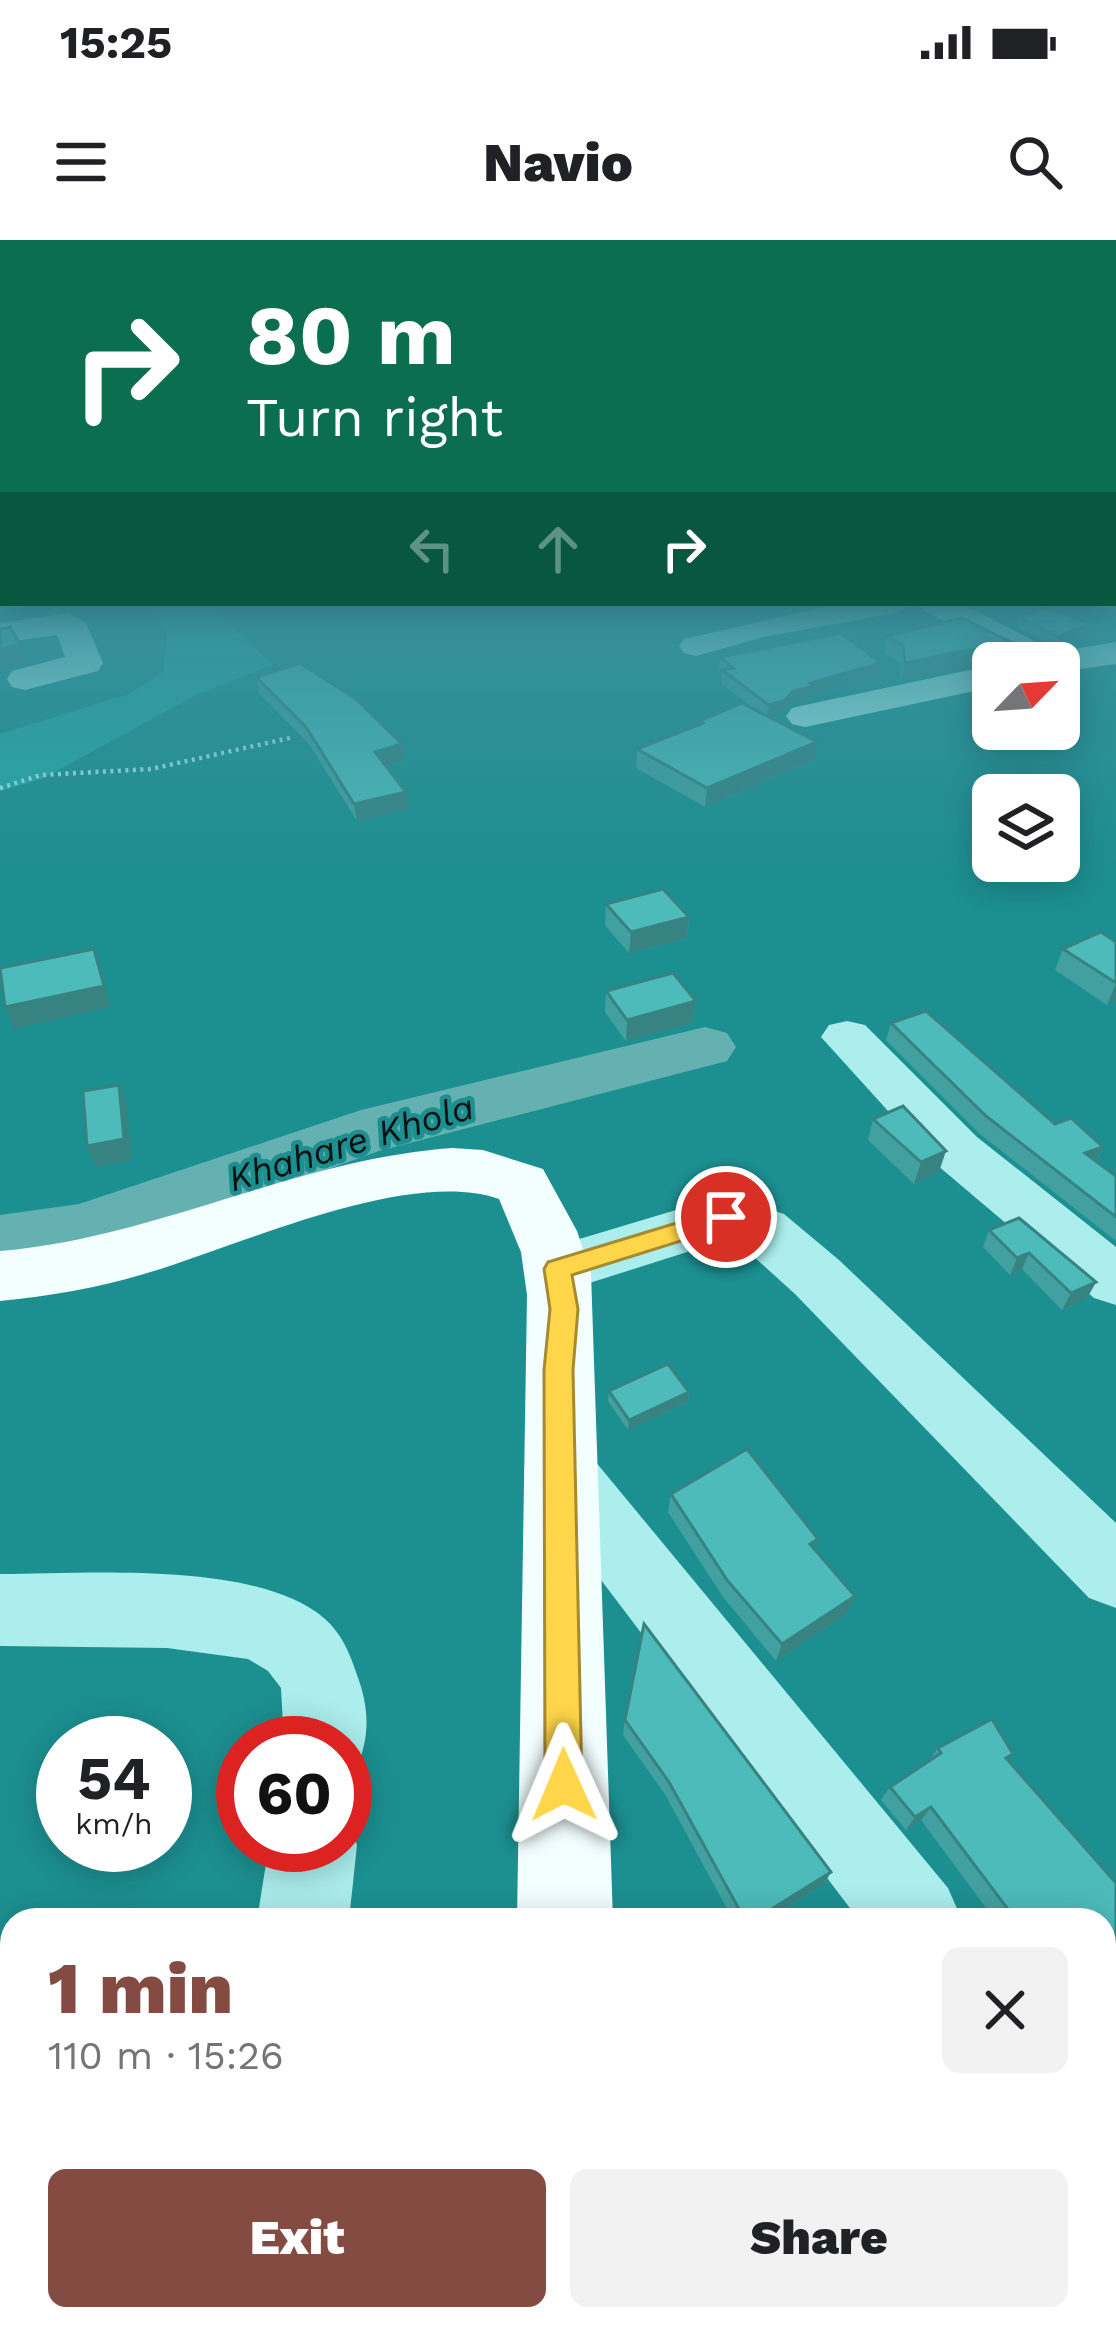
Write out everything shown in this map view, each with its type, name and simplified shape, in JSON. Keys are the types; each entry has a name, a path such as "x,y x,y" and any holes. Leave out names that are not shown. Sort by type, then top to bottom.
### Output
{"main road":[{"path":"0,1276 43,1275 164,1243 314,1193 409,1175 476,1170 521,1184 549,1229 564,1309 560,1471 565,1908"}],"street":[{"path":"805,716 925,691"},
{"path":"847,1037 957,1151 1116,1281"},
{"path":"558,1269 726,1217 763,1230 817,1277 1116,1573"},
{"path":"560,1471 906,1908"},
{"path":"0,1610 209,1612 266,1623 300,1646 320,1680 327,1716"},
{"path":"305,1908 310,1872"}],"path":[{"path":"0,788 41,775 151,769 294,737"}],"green space":[{"path":"207,691 42,779 0,791 0,734 129,694"}],"building":[{"path":"270,691 343,691 356,699 402,744 375,752 406,792 354,804 306,727"},
{"path":"750,691 795,691 784,701 769,705"},
{"path":"742,703 817,742 707,788 637,749 703,723 699,721"},
{"path":"663,889 689,917 631,932 606,904"},
{"path":"1101,932 1116,942 1116,983 1063,949"},
{"path":"94,949 104,986 5,1007 0,968"},
{"path":"673,973 696,1001 627,1020 606,991"},
{"path":"926,1011 1055,1124 1071,1118 1103,1147 1085,1153 1116,1176 1116,1217 986,1116 891,1023"},
{"path":"119,1085 124,1139 87,1146 83,1091"},
{"path":"903,1106 946,1151 921,1162 873,1119"},
{"path":"1019,1218 1096,1282 1071,1293 1029,1253 1017,1258 989,1230"},
{"path":"668,1364 689,1392 629,1420 609,1391"},
{"path":"747,1449 818,1539 810,1544 855,1596 782,1644 727,1580 671,1494"},
{"path":"644,1624 831,1872 773,1908 738,1908 669,1782 625,1720"},
{"path":"992,1719 1013,1754 1006,1758 1116,1883 1116,1908 1007,1908 931,1807 915,1817 890,1787 941,1753 938,1748"}],"waterway":[{"name":"Khahare Khola","path":"0,1242 83,1230 361,1133 705,1047"}],"route":[{"path":"564,1785 559,1370 564,1309 558,1269 726,1217"}]}
